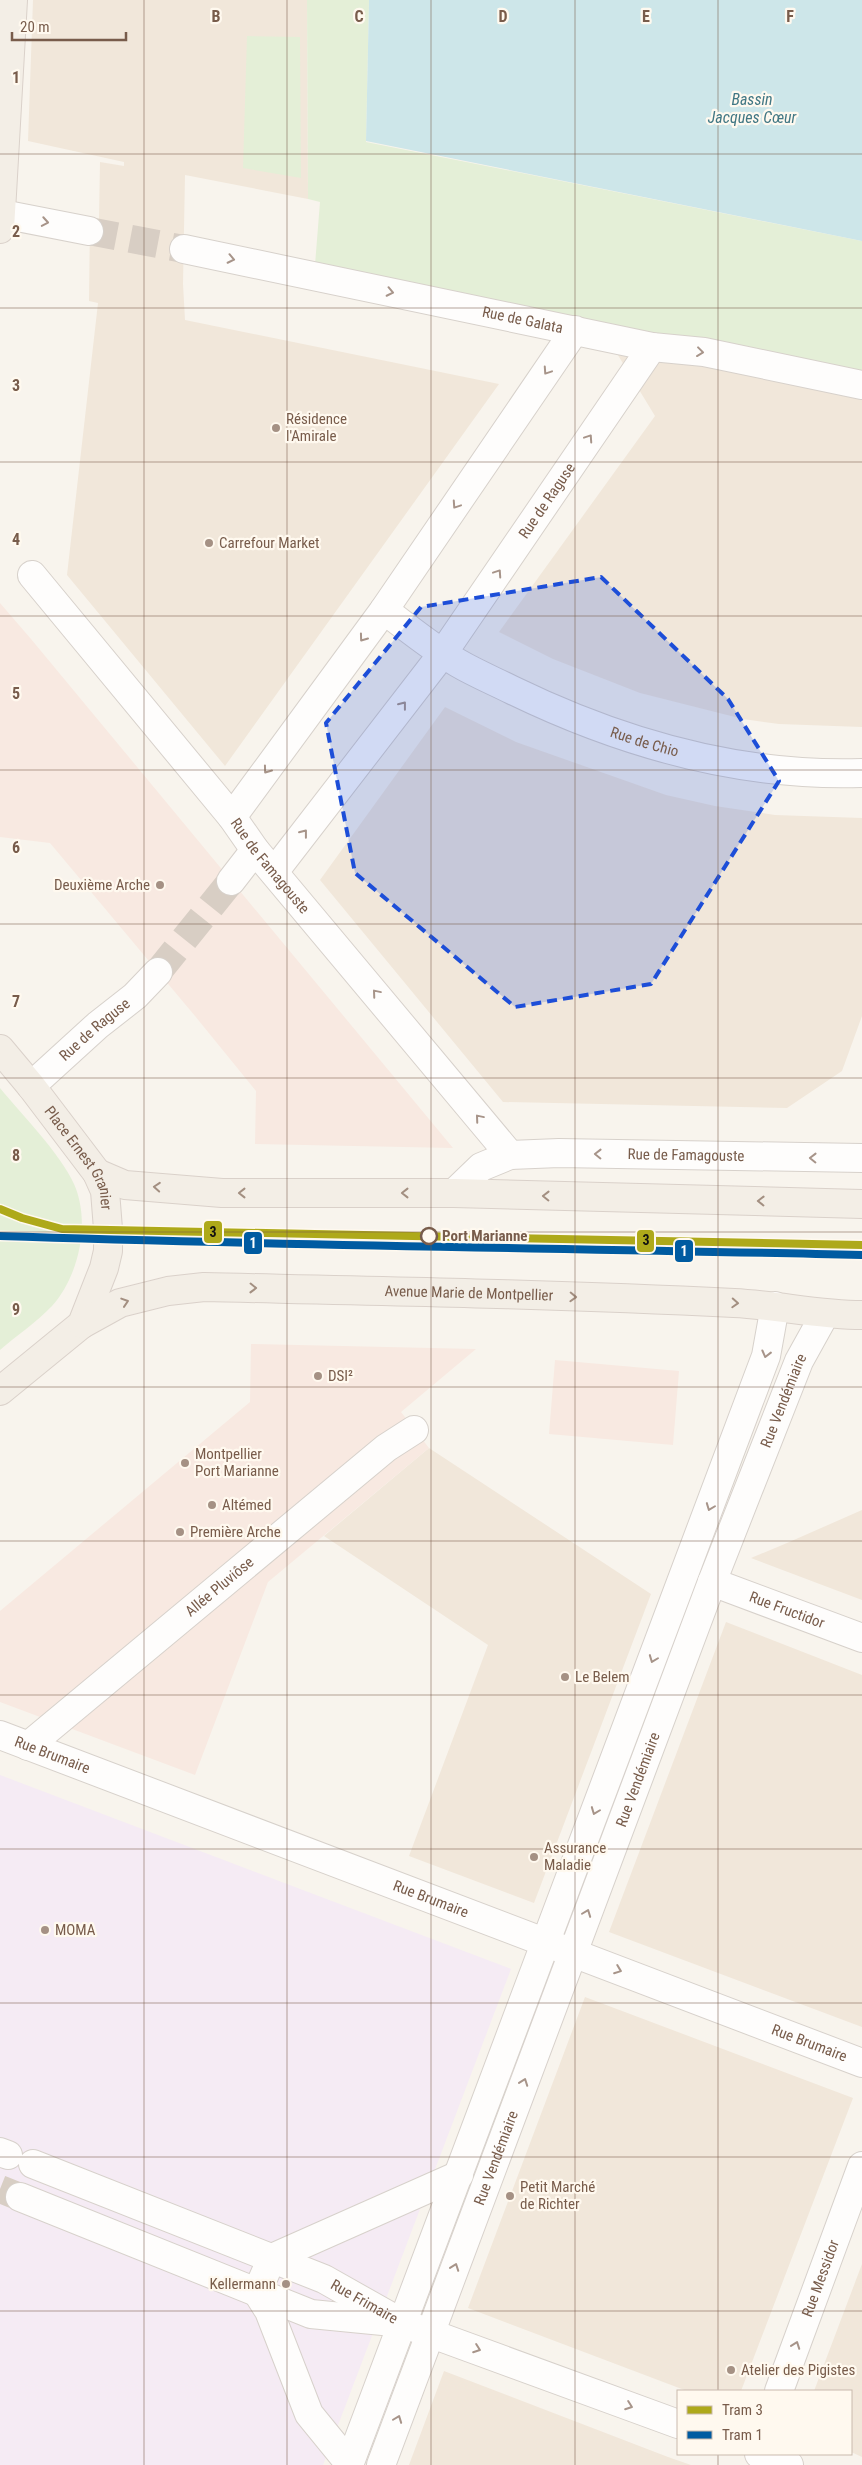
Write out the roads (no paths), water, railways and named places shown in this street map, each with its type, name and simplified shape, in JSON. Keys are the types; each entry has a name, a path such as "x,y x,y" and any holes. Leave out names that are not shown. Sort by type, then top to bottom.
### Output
{"main road":[{"path":"1,221 13,0"},
{"name":"Place Ernest Granier","path":"0,1050 31,1086 97,1173 105,1191 108,1229 108,1252 97,1288 82,1324 0,1392"},
{"path":"97,1173 125,1185 222,1193 454,1194 862,1204"},
{"name":"Avenue Marie de Montpellier","path":"82,1324 120,1303 168,1291 204,1287 497,1294 736,1303 775,1306 825,1314 862,1316"}],"street":[{"path":"1,221 89,231"},
{"name":"Rue de Galata","path":"184,249 652,347 704,352 862,385"},
{"path":"232,817 384,610 575,330"},
{"name":"Rue de Raguse","path":"274,872 443,653 652,347"},
{"name":"Rue de Famagouste","path":"32,575 232,817 255,850 510,1155"},
{"path":"384,610 443,653"},
{"name":"Rue de Chio","path":"443,653 458,664 537,702 600,728 675,752 739,765 790,772 862,773"},
{"path":"231,881 255,850"},
{"name":"Rue de Raguse","path":"31,1086 98,1025 135,996 158,972"},
{"name":"Rue de Famagouste","path":"454,1194 480,1167 510,1155 559,1153 860,1152"},
{"name":"Rue Vendémiaire","path":"349,2464 766,1356 775,1306"},
{"name":"Rue Vendémiaire","path":"381,2465 712,1582 799,1361 825,1314"},
{"name":"Allée Pluviôse","path":"28,1746 379,1454 414,1430"},
{"name":"Rue Fructidor","path":"712,1582 862,1638"},
{"name":"Rue Brumaire","path":"0,1735 545,1944 862,2063"},
{"name":"Rue Frimaire","path":"13,2157 324,2279 402,2322"},
{"name":"Rue Messidor","path":"779,2390 862,2166"},
{"path":"349,2464 309,2414 269,2311 257,2292 272,2258 459,2175"},
{"name":"Rue Frimaire","path":"20,2197 311,2314 402,2322"},
{"path":"402,2322 677,2424"},
{"path":"762,2455 789,2465"}],"water":[{"name":"Bassin Jacques Cœur","path":"369,0 862,0 862,241 366,141"}],"tunnel":[{"path":"89,231 184,249"},
{"path":"158,972 231,881"},
{"path":"0,2189 20,2197"}],"tram line":[{"name":"3","path":"0,1209 22,1218 62,1229 862,1245"},
{"name":"1","path":"0,1236 862,1255"}],"place":[{"name":"Résidence l'Amirale","path":"276,428"},
{"name":"Carrefour Market","path":"209,543"},
{"name":"Deuxième Arche","path":"160,885"},
{"name":"Port Marianne","path":"429,1236"},
{"name":"DSI²","path":"318,1376"},
{"name":"Montpellier Port Marianne","path":"185,1463"},
{"name":"Altémed","path":"212,1505"},
{"name":"Première Arche","path":"180,1532"},
{"name":"Le Belem","path":"565,1677"},
{"name":"Assurance Maladie","path":"534,1857"},
{"name":"MOMA","path":"45,1930"},
{"name":"Petit Marché de Richter","path":"510,2196"},
{"name":"Kellermann","path":"286,2284"},
{"name":"Atelier des Pigistes","path":"731,2370"}]}
